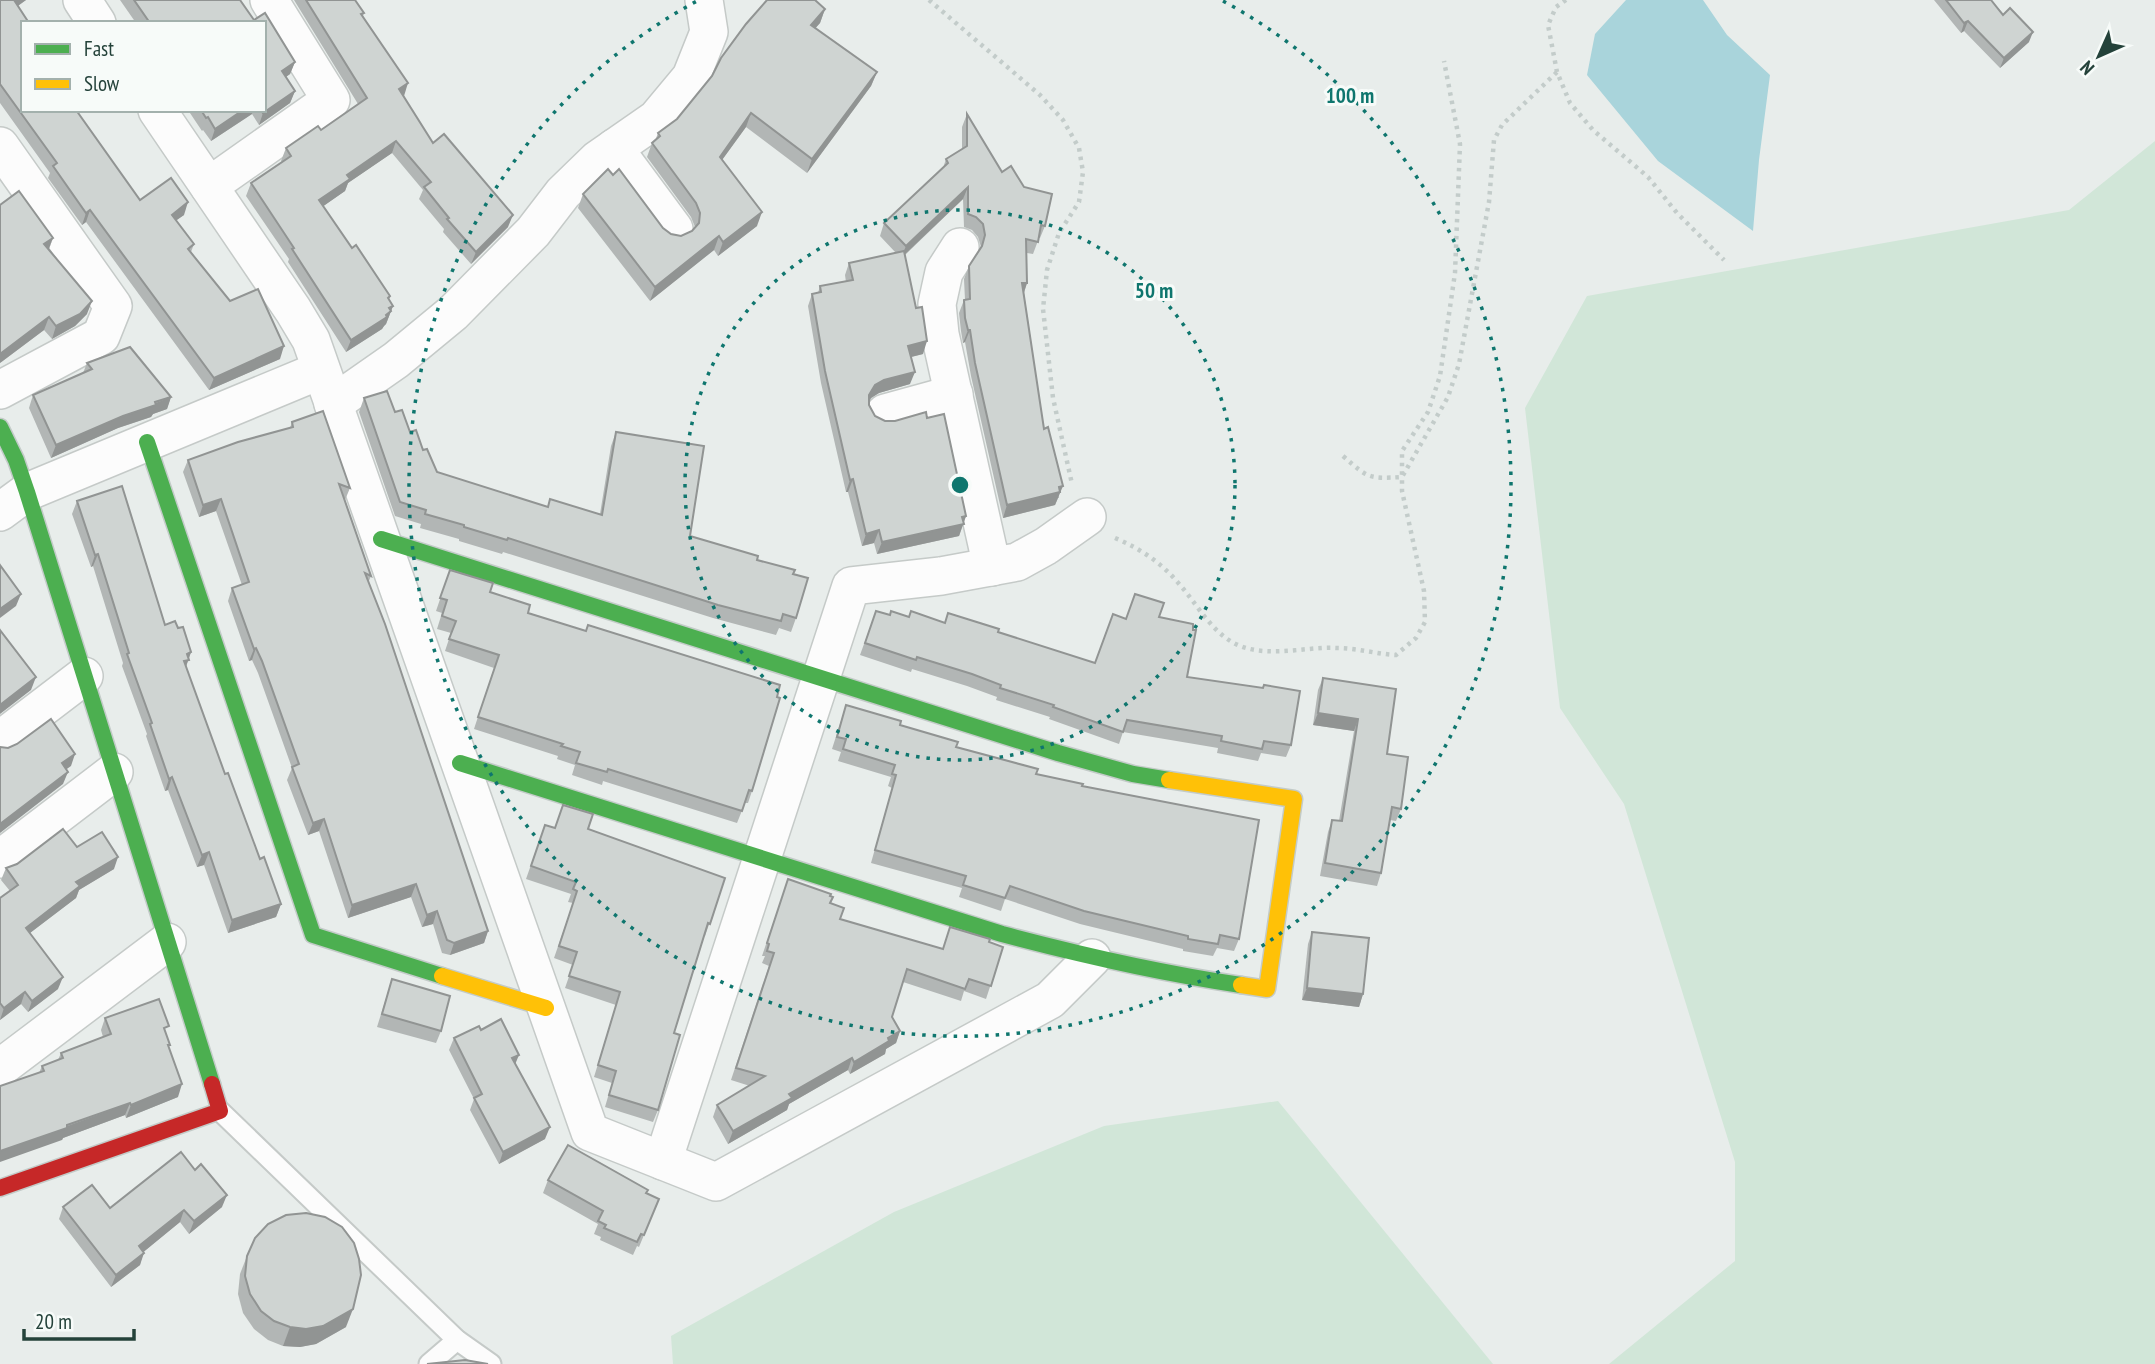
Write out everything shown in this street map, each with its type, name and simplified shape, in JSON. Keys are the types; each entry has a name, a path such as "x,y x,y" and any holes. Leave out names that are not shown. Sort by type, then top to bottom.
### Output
{"street":[{"path":"82,0 96,21"},
{"path":"209,186 331,100 269,0"},
{"path":"333,404 396,360 453,313 533,232 563,193 597,160 656,119 691,77 709,32 708,4"},
{"path":"158,112 293,310 310,340 590,1132 716,1182 1050,1000 1093,958"},
{"path":"0,146 113,306 101,336 0,390"},
{"path":"614,148 674,229"},
{"path":"960,247 944,272 937,304 940,334 992,566"},
{"path":"14,502 147,442 321,370"},
{"path":"885,413 954,394"},
{"path":"0,427 16,460 14,502 84,676 220,1111 0,1188"},
{"path":"147,442 313,934 547,1009"},
{"path":"663,1161 851,586 941,576 1017,562 1046,546 1087,517"},
{"path":"381,539 1058,753 1133,774 1294,799 1267,989 1178,976 1093,958 1002,934 460,763"},
{"path":"0,740 84,676"},
{"path":"0,859 114,772"},
{"path":"0,1068 167,942"}],"lane":[{"path":"220,1111 457,1340 491,1364"},
{"path":"429,1364 457,1340"}],"path":[{"path":"929,0 1040,95 1063,120 1079,149 1083,172 1079,202 1059,233 1047,270 1043,309 1053,398 1074,493 1087,517 1108,535 1147,553 1167,569 1207,619 1227,639 1250,649 1270,652 1327,647 1396,655 1416,638 1425,622 1424,591 1402,491 1402,451 1428,412 1440,376 1455,273 1460,144 1444,61"},
{"path":"1566,0 1556,6 1548,25 1557,72 1570,103 1593,130 1648,177 1677,213 1724,260"},
{"path":"1402,477 1448,397 1459,364 1489,202 1494,140 1502,125 1557,72"},
{"path":"1343,456 1365,475 1377,478 1402,477"}],"green space":[{"path":"2155,141 2155,1364 1609,1364 1735,1261 1735,1162 1624,804 1560,708 1525,408 1587,296 2069,210"},
{"path":"1278,1101 1493,1364 673,1364 671,1336 894,1212 1104,1126"}],"water":[{"path":"1626,0 1703,0 1727,35 1770,75 1753,231 1658,161 1587,75 1595,34"}],"building":[{"path":"0,0 14,0 28,21 21,21 21,112 77,112 140,200 171,178 188,202 172,215 194,244 188,249 230,301 258,289 284,346 214,378 90,210 86,213 53,166 57,163 0,84"},
{"path":"134,0 240,0 254,20 265,13 295,62 282,71 295,91 266,111 266,21 149,21"},
{"path":"306,0 355,0 364,13 361,14 408,83 399,89 433,143 444,134 513,215 476,252 424,187 431,182 396,141 347,175 350,179 319,200 352,248 356,245 390,296 388,298 393,306 389,308 391,311 387,317 351,340 251,183 291,156 286,148 318,126 321,130 367,98"},
{"path":"767,0 815,0 825,9 811,25 877,72 812,159 751,113 720,157 762,212 723,242 719,236 655,287 583,194 608,169 613,175 619,169 663,228 671,234 681,236 692,231 699,223 700,213 696,203 652,143 660,136 658,133 677,119 712,76 721,58"},
{"path":"1946,0 1991,0 2003,15 2010,8 2033,32 2004,58 1968,21 1964,23"},
{"path":"202,112 240,112 215,129 208,117"},
{"path":"967,114 1002,172 1011,166 1024,187 1052,194 1045,226 1041,225 1038,242 1026,239 1027,283 1022,283 1044,429 1048,427 1063,486 1059,487 1060,492 1007,505 970,330 965,318 964,300 970,299 969,266 982,246 985,235 983,224 968,214 968,187 906,246 884,223 948,163 946,159 967,146"},
{"path":"19,191 53,238 44,244 92,301 80,314 56,326 49,317 0,354 0,205"},
{"path":"904,251 916,308 922,307 927,341 908,346 915,372 875,385 869,395 869,405 875,416 885,421 895,421 926,412 927,418 944,414 966,516 962,517 964,524 882,542 879,530 866,534 853,479 850,480 825,371 812,294 821,292 820,286 853,280 849,263"},
{"path":"130,347 171,397 56,445 33,395 92,369 87,363"},
{"path":"387,391 395,412 402,410 410,432 416,430 423,450 427,449 437,472 548,507 550,499 602,515 616,432 704,446 690,536 758,556 757,560 795,570 793,574 808,578 796,618 783,614 781,621 718,605 508,538 507,540 464,527 400,502 364,398"},
{"path":"323,411 350,488 339,484 371,576 365,573 385,624 488,931 454,943 447,940 437,911 427,915 416,884 352,905 324,819 313,823 292,767 299,764 232,588 249,582 221,499 203,505 188,460 238,442 293,427 292,422"},
{"path":"122,486 165,625 175,621 178,628 183,627 191,652 187,654 189,660 184,661 225,774 228,773 260,859 264,857 281,904 232,920 209,852 202,855 172,777 169,779 127,654 129,653 98,554 95,555 77,501"},
{"path":"0,565 21,594 0,609"},
{"path":"450,570 493,583 490,592 530,605 528,613 586,631 588,625 780,685 777,697 780,698 752,791 749,790 742,811 608,769 607,772 576,763 580,752 561,746 563,744 478,717 499,655 449,639 456,621 442,616 447,600 440,598"},
{"path":"1135,594 1164,603 1159,617 1193,624 1193,630 1196,630 1187,677 1300,691 1291,745 1264,741 1262,749 1221,741 1222,736 1127,720 1123,732 1053,707 1054,705 1000,688 1001,685 972,674 917,657 916,660 865,643 876,611 890,615 891,611 909,617 911,611 945,623 948,613 1095,663 1113,614 1126,619"},
{"path":"0,630 36,677 0,705"},
{"path":"1323,678 1396,689 1387,754 1408,757 1401,809 1392,807 1381,873 1325,863 1332,820 1342,821 1358,719 1318,713"},
{"path":"846,705 958,742 956,747 1038,769 1036,774 1083,784 1082,786 1259,820 1239,939 1220,935 1218,944 1188,939 1188,936 1084,911 1010,886 1005,898 963,885 966,876 875,850 896,775 892,774 895,765 843,749 846,739 837,737"},
{"path":"51,719 75,754 62,763 68,772 0,824 0,747 8,748 17,744"},
{"path":"563,805 593,814 588,829 725,878 674,1033 680,1035 658,1110 609,1095 616,1071 598,1065 620,992 569,976 577,952 559,946 577,891 573,889 576,882 531,866 545,825 555,828"},
{"path":"63,829 77,847 102,832 118,857 76,882 80,886 26,928 63,977 32,1001 25,992 4,1008 0,1003 0,898 18,885 6,868 17,864"},
{"path":"788,879 831,894 833,897 830,903 844,908 840,919 943,949 950,927 990,939 989,942 1003,947 991,986 969,979 965,989 907,969 892,1017 900,1031 888,1038 889,1041 854,1062 852,1058 789,1094 792,1098 733,1131 717,1105 765,1076 736,1068 774,953 767,951 767,943"},
{"path":"1312,932 1369,938 1363,994 1307,988"},
{"path":"392,979 450,996 441,1031 382,1014"},
{"path":"159,999 169,1026 164,1028 168,1045 182,1084 0,1151 0,1086 44,1071 42,1066 63,1058 61,1053 111,1034 105,1018"},
{"path":"501,1019 519,1055 512,1058 550,1127 503,1152 474,1098 482,1094 454,1038 479,1026 481,1030"},
{"path":"568,1145 648,1190 646,1193 659,1199 644,1235 641,1234 637,1242 604,1228 606,1225 598,1221 603,1211 548,1180"},
{"path":"181,1152 195,1170 201,1164 227,1195 194,1221 184,1210 139,1246 144,1253 116,1275 63,1207 92,1185 110,1208"},
{"path":"306,1213 325,1217 342,1227 354,1243 361,1275 353,1309 323,1326 306,1329 274,1321 261,1311 250,1294 245,1276 247,1256 255,1238 268,1224 286,1215"},
{"path":"465,1360 488,1364 427,1364"}],"traffic: fast":[{"path":"0,427 16,460 27,492 212,1084"},
{"path":"147,442 313,935 442,976"},
{"path":"381,539 1058,753 1133,774 1169,780"},
{"path":"460,763 1002,934 1121,963 1241,985"}],"traffic: slow":[{"path":"1169,780 1294,799 1267,989 1241,985"},
{"path":"442,976 546,1008"}],"traffic: jam":[{"path":"0,1188 220,1111 212,1084"}]}
